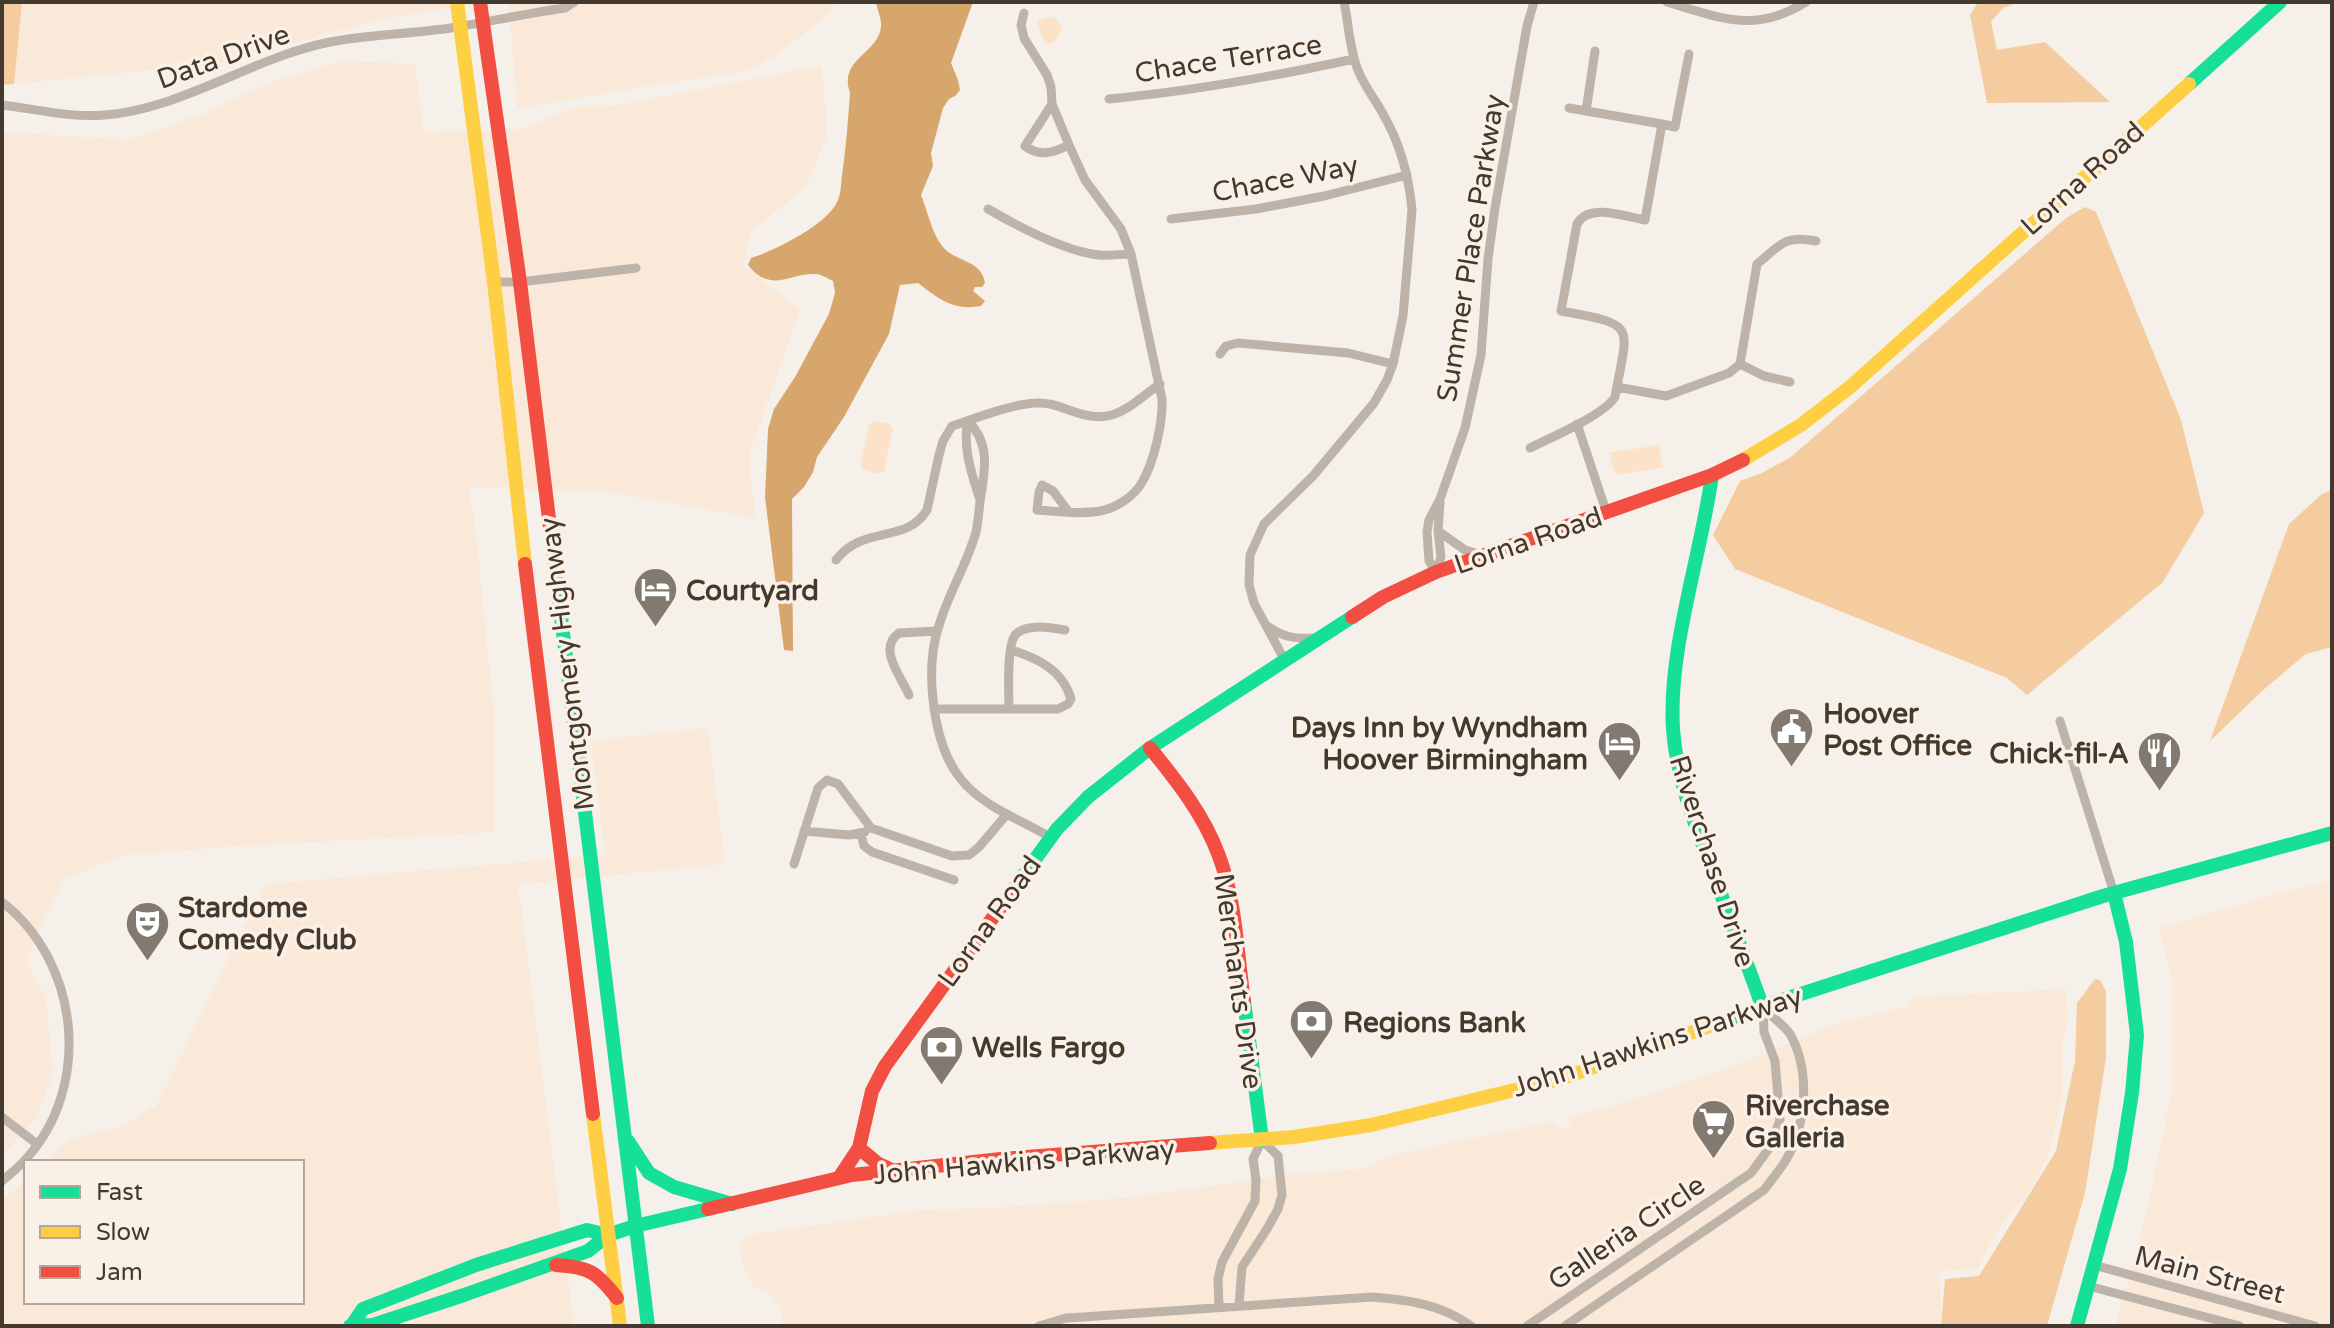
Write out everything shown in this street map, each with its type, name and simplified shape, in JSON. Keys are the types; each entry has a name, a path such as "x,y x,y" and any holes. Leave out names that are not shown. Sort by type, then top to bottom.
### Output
{"main road":[{"name":"Montgomery Highway","path":"457,2 494,282 535,659 620,1326"},
{"name":"Montgomery Highway","path":"480,2 520,282 648,1326"},
{"name":"Lorna Road","path":"839,1178 859,1148 869,1103 885,1066 1050,837 1088,797 1150,748 1383,597 1436,572 1712,475 1746,461 1791,434 1850,387 2280,2"},
{"name":"Riverchase Drive","path":"1712,475 1708,519 1675,679 1673,735 1678,770 1689,807 1763,1008"},
{"name":"Merchants Drive","path":"1150,748 1206,824 1223,868 1230,899 1262,1140"},
{"name":"John Hawkins Parkway","path":"608,1235 839,1178 892,1170 1262,1140 1371,1125 1560,1079 1776,1002 2114,893 2332,833"},
{"path":"2077,1326 2120,1169 2137,1035 2126,942 2114,893"},
{"path":"623,1132 649,1173 674,1187 732,1204"},
{"path":"859,1148 877,1163 892,1170"},
{"path":"351,1326 363,1309 476,1265 587,1230 608,1235"},
{"path":"351,1326 373,1325 588,1251 608,1235"},
{"path":"548,1265 590,1268 617,1298"}],"street":[{"name":"Data Drive","path":"2,105 80,115 115,114 157,104 279,56 330,43 459,26 565,8 574,2"},
{"path":"1284,659 1264,624 1249,585 1250,555 1271,516 1313,476 1374,403 1393,364 1403,316 1412,210 1407,175 1384,114 1364,83 1354,59 1344,2"},
{"name":"Summer Place Parkway","path":"1436,572 1429,561 1429,520 1440,499 1465,428 1481,355 1495,208 1527,26 1534,2"},
{"path":"1667,2 1724,18 1757,21 1783,15 1806,2"},
{"path":"1024,13 1021,25 1024,38 1047,75 1052,104 1069,145 1085,180 1121,229 1131,254 1160,384 1162,415 1141,485 1123,501 1102,511 1068,511"},
{"path":"1586,111 1595,51"},
{"path":"1569,108 1675,127 1689,54"},
{"name":"Chace Terrace","path":"1109,99 1180,92 1279,76 1354,59"},
{"path":"1052,104 1025,146 1033,152 1045,154 1069,145"},
{"path":"1530,448 1611,404 1625,346 1624,333 1620,326 1602,318 1561,311 1580,218 1592,212 1645,220 1662,124"},
{"name":"Chace Way","path":"1171,219 1256,209 1407,175"},
{"path":"988,209 1043,237 1080,250 1100,255 1131,254"},
{"path":"1617,387 1666,396 1729,373 1740,364 1757,264 1792,238 1816,241"},
{"path":"494,282 520,282 636,268"},
{"path":"1220,354 1226,346 1238,343 1348,353 1393,364"},
{"path":"1740,364 1764,376 1790,382"},
{"path":"836,560 843,551 863,539 904,529 922,518 927,510 943,441 952,426 1037,402 1054,404 1087,417 1114,416 1160,384"},
{"path":"968,421 979,431 985,451 985,469 976,531 937,631 932,696 934,709 940,739 955,771 968,787 1007,814 1050,837"},
{"path":"968,421 968,449 980,500"},
{"path":"1577,424 1607,514"},
{"name":"Summer Place Parkway","path":"1436,572 1441,557 1438,531 1440,499"},
{"path":"1438,531 1465,550 1483,555"},
{"path":"1264,624 1280,635 1296,639 1317,638"},
{"path":"1009,709 1008,667 1012,641 1016,635 1024,629 1065,630"},
{"path":"909,695 892,662 888,649 890,641 899,633 937,631"},
{"path":"934,709 1058,709 1068,704 1071,699 1069,689 1045,663 1011,650"},
{"path":"2060,721 2114,893"},
{"path":"794,864 818,788 827,780 838,784 871,828 952,856 969,855 1007,814"},
{"path":"804,831 861,834 871,828"},
{"path":"861,834 864,846 872,852 954,880"},
{"path":"928,871 936,851"},
{"path":"2,902 29,927 55,968 63,990 70,1042 60,1098 48,1125 25,1160"},
{"name":"Galleria Circle","path":"1527,1326 1751,1173 1770,1147 1780,1120 1775,1061 1764,1032 1763,1008"},
{"name":"Galleria Circle","path":"1565,1326 1764,1190 1784,1163 1795,1143 1801,1117 1804,1091 1800,1060 1789,1033 1763,1008"},
{"path":"2,1117 37,1144"},
{"path":"1219,1307 1218,1279 1222,1262 1255,1201 1253,1159 1262,1140 1278,1156 1282,1195 1272,1219 1242,1267 1239,1305"},
{"path":"2,1181 24,1161"},
{"name":"Main Street","path":"2094,1265 2315,1326"},
{"name":"Main Street","path":"2088,1286 2240,1326"},
{"path":"1039,1326 1066,1318 1372,1297 1405,1299 1430,1305 1471,1326"}],"shaded area":[{"path":"2,2 22,2 14,84 2,85"},
{"path":"22,2 486,2 384,19 219,63 14,84"},
{"path":"509,2 837,2 827,15 778,54 748,71 517,109"},
{"path":"876,2 973,2 951,63 960,90 943,108 931,153 933,166 921,195 943,247 980,271 985,283 973,291 985,301 981,306 962,307 940,299 918,283 900,285 889,334 844,417 817,457 813,472 792,499 793,651 784,650 765,497 768,429 774,409 829,314 835,293 833,281 820,275 772,280 756,274 748,265 751,258 813,227 833,209 838,200 847,134 849,72 878,36 881,24"},
{"path":"1981,2 2019,2 2003,8 1991,22 1997,50 2045,42 2110,102 1987,103 1970,15"},
{"path":"1054,16 1062,30 1054,42 1048,44 1044,42 1037,21"},
{"path":"342,61 415,64 424,132 526,129 573,107 613,106 822,66 827,135 806,187 751,231 743,264 800,310 749,455 755,518 609,492 468,487 474,514 494,713 495,832 238,846 120,856 63,880 26,960 46,999 53,1074 36,1118 2,1156 2,132 130,140 207,112 272,82"},
{"path":"2085,207 2096,212 2181,420 2204,513 2163,582 2027,695 2007,678 1735,569 1713,535 1740,481 1791,457 2066,218"},
{"path":"873,421 890,424 893,429 884,471 879,474 863,470 860,465 869,425"},
{"path":"1659,445 1663,467 1620,475 1613,470 1609,453"},
{"path":"2332,490 2332,647 2306,654 2210,741 2289,524 2322,494"},
{"path":"708,728 725,864 518,884 574,1326 2,1326 2,1200 24,1182 24,1304 304,1304 304,1160 48,1160 68,1139 122,1126 157,1105 266,884 605,855 591,741"},
{"path":"2332,881 2332,1326 2115,1326 2139,1245 2172,1093 2172,981 2159,928"},
{"path":"2095,979 2100,980 2106,991 2106,1057 2085,1193 2047,1326 1941,1326 1945,1279 1979,1276 2056,1151 2075,1061 2077,1003"},
{"name":"Riverchase Galleria","path":"2066,989 2068,1022 2062,1043 2063,1090 2050,1150 2034,1185 2001,1225 1977,1269 1939,1271 1942,1326 782,1326 781,1310 772,1295 754,1287 741,1262 740,1240 754,1234 925,1210 1125,1198 1306,1173 1363,1169 1389,1156 1549,1122 1561,1129 1570,1129 1569,1118 1668,1089 1836,1024 1911,1006 1911,997"}],"traffic: fast":[{"path":"2189,84 2280,2"},
{"path":"1712,475 1675,667 1673,729 1677,762 1691,811 1763,1008"},
{"path":"550,527 648,1326"},
{"path":"1018,883 1057,829 1088,797 1150,748 1352,617"},
{"path":"1727,1020 2103,896 2332,833"},
{"path":"2077,1326 2120,1169 2137,1035 2126,942 2114,893"},
{"path":"1244,1001 1262,1140"},
{"path":"628,1141 649,1173 674,1187 732,1204"},
{"path":"350,1326 373,1325 464,1295 588,1251 608,1235 635,1226 708,1209"},
{"path":"352,1325 363,1309 476,1265 587,1230 608,1235"}],"traffic: slow":[{"path":"457,2 494,282 525,564"},
{"path":"1743,460 1801,425 1850,387 2189,84"},
{"path":"1210,1143 1294,1137 1371,1125 1560,1079 1727,1020"},
{"path":"593,1114 620,1326"}],"traffic: jam":[{"path":"480,2 520,282 550,527"},
{"path":"1352,617 1383,597 1436,572 1712,475 1743,460"},
{"path":"525,564 593,1114"},
{"path":"1150,748 1198,813 1219,856 1233,909 1244,1001"},
{"path":"839,1178 859,1148 872,1091 885,1066 1018,883"},
{"path":"708,1209 852,1175 1001,1159 1210,1143"},
{"path":"859,1148 877,1163 892,1170"},
{"path":"556,1265 591,1272 617,1298"}],"place":[{"name":"Courtyard","path":"655,629"},
{"name":"Hoover Post Office","path":"1792,768"},
{"name":"Days Inn by Wyndham Hoover Birmingham","path":"1619,782"},
{"name":"Chick-fil-A","path":"2160,792"},
{"name":"Stardome Comedy Club","path":"147,962"},
{"name":"Regions Bank","path":"1312,1061"},
{"name":"Wells Fargo","path":"941,1086"},
{"name":"Riverchase Galleria","path":"1714,1160"}]}
